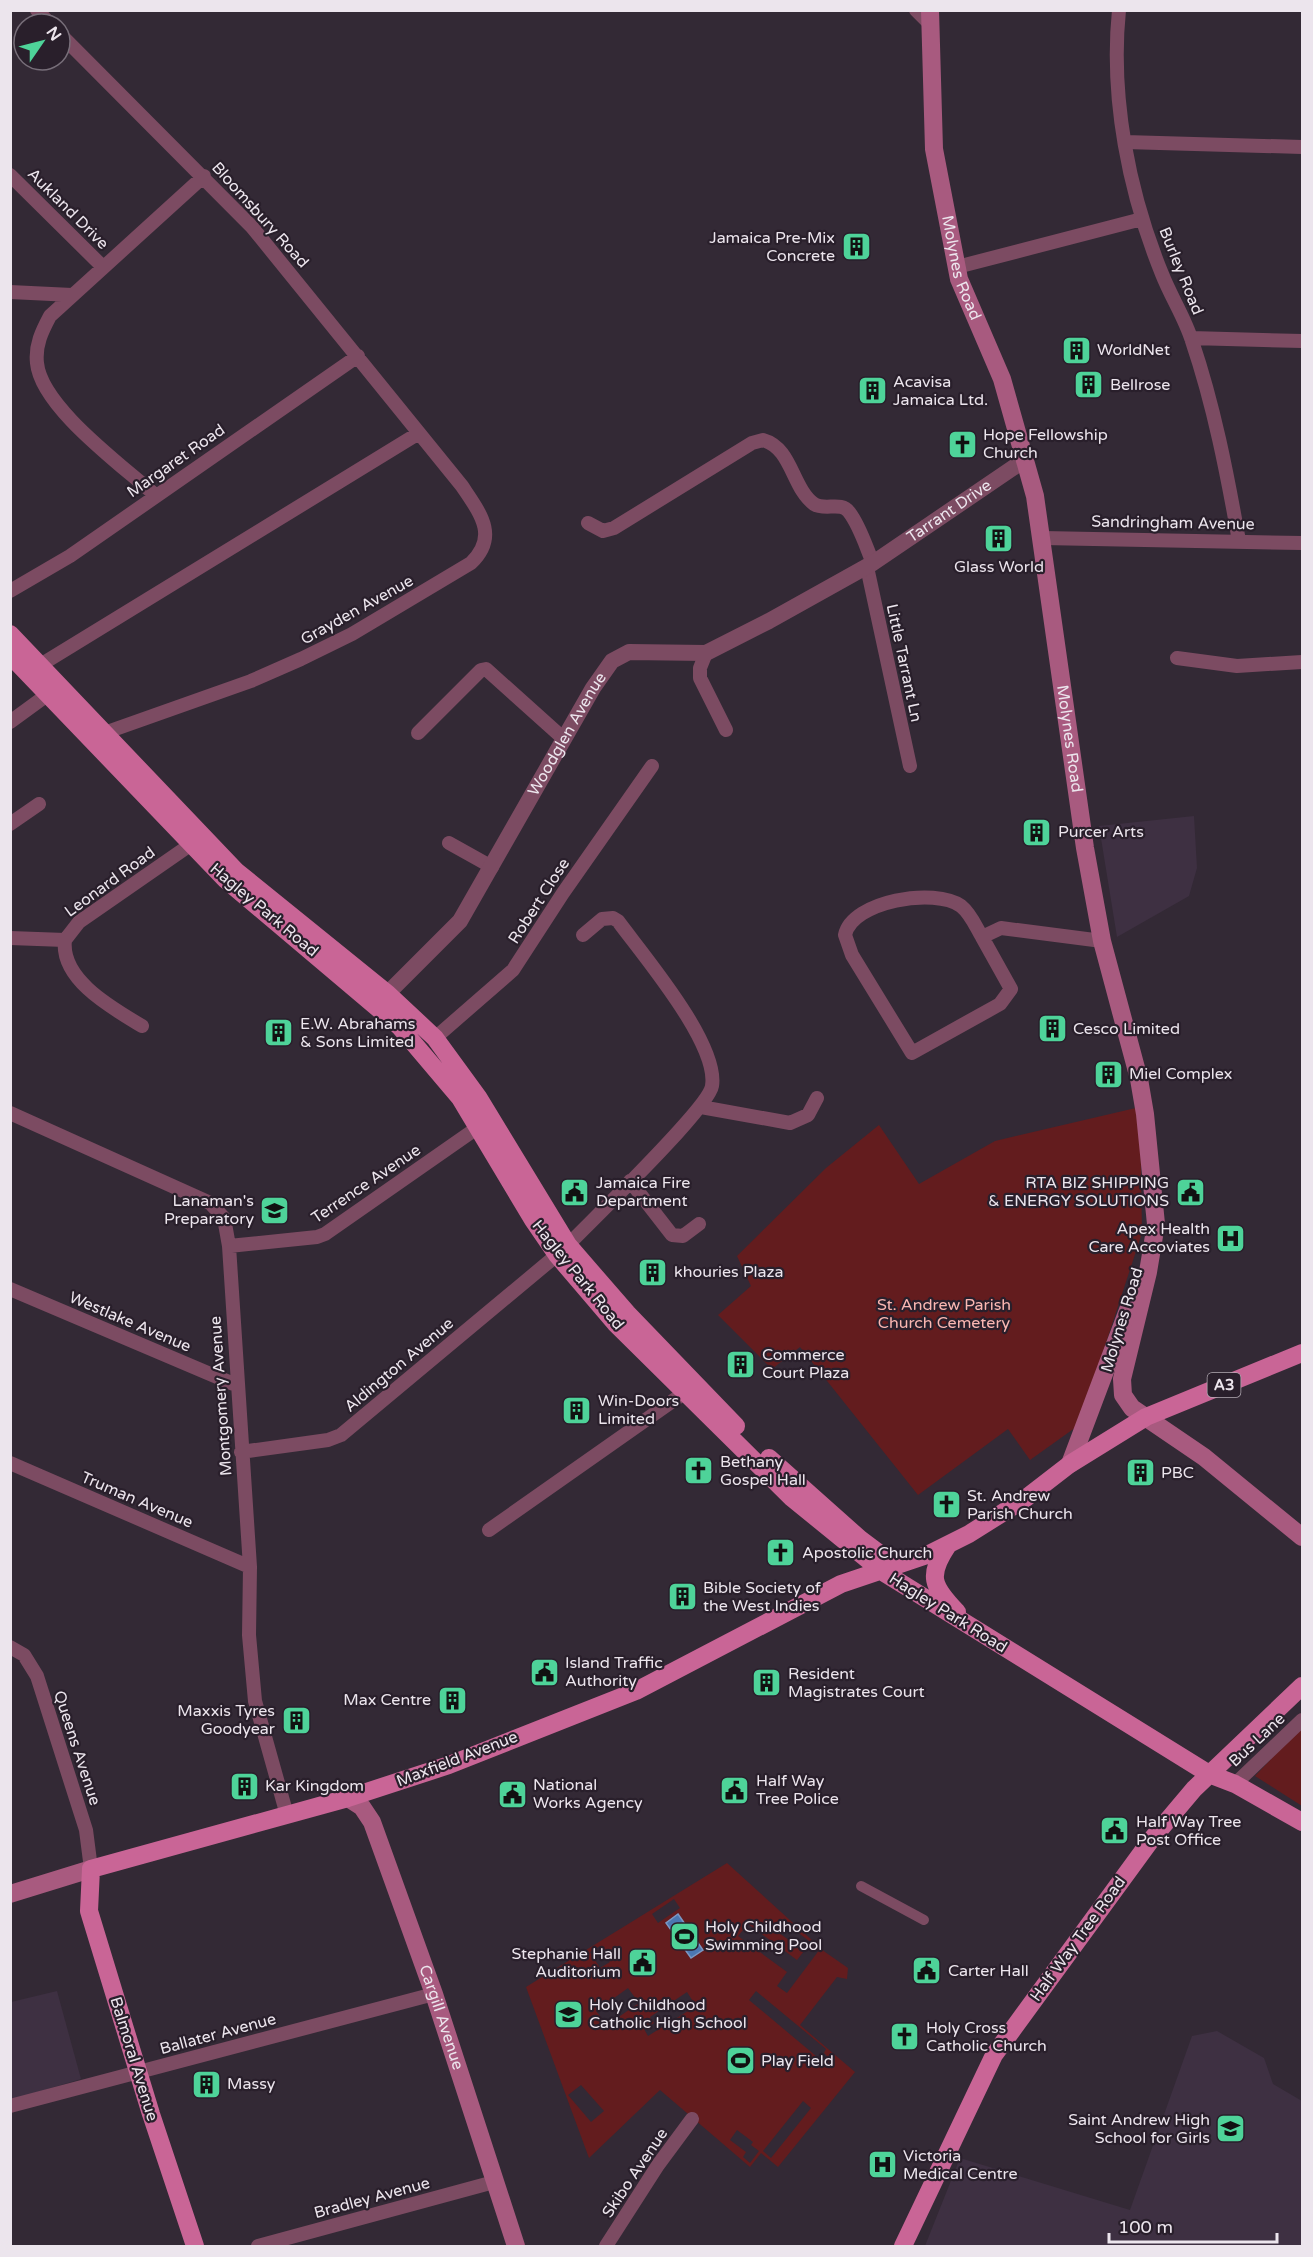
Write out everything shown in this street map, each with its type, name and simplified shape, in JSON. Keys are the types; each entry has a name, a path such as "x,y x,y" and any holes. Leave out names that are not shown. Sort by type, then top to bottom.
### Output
{"main road":[{"name":"Molynes Road","path":"925,14 934,149 959,279 1002,379 1026,459 1043,538 1085,848 1102,941 1139,1079 1154,1206 1127,1312 1070,1464"},
{"name":"Hagley Park Road","path":"10,634 107,732 236,871 382,999 399,1026 460,1098 533,1220 747,1437 890,1569"},
{"name":"Hagley Park Road","path":"10,655 225,879 435,1038 478,1097 563,1250 615,1323 684,1394 792,1498 972,1629 1209,1774 1234,1784 1302,1822"},
{"path":"1154,1206 1156,1224 1150,1260 1121,1387 1127,1402 1204,1457 1302,1537"},
{"name":"A3","path":"890,1569 948,1545 1026,1498 1070,1464 1146,1417 1302,1353"},
{"path":"948,1545 937,1562 935,1582 945,1599 972,1629"},
{"name":"Maxfield Avenue","path":"10,1894 91,1869 348,1798 449,1765 636,1691 841,1584 890,1569"},
{"name":"Half Way Tree Road","path":"903,2247 994,2055 1151,1840 1209,1774 1302,1686"},
{"name":"Cargill Avenue","path":"348,1798 368,1813 434,1994 516,2247"},
{"name":"Balmoral Avenue","path":"91,1869 89,1911 138,2073 195,2247"}],"street":[{"name":"Burley Road","path":"1119,10 1116,38 1119,103 1142,219 1162,274 1191,338 1224,459 1239,541"},
{"name":"Bloomsbury Road","path":"72,46 204,176 252,227 419,433"},
{"path":"1125,141 1302,147"},
{"name":"Aukland Drive","path":"10,176 103,267"},
{"path":"155,495 73,422 46,388 36,365 38,341 50,316 204,176"},
{"path":"957,267 1142,219"},
{"path":"10,292 72,295"},
{"path":"1191,338 1302,340"},
{"name":"Margaret Road","path":"10,591 70,556 358,356"},
{"path":"42,664 419,433"},
{"name":"Grayden Avenue","path":"107,732 251,681 311,654 352,634 456,572 482,553 487,539 477,509 419,433"},
{"name":"Little Tarrant Ln","path":"588,523 603,531 615,528 752,443 763,440 776,446 812,502 824,507 842,507 850,513 870,565 910,766"},
{"name":"Tarrant Drive","path":"870,565 1026,459"},
{"name":"Sandringham Avenue","path":"1043,538 1302,543"},
{"name":"Woodglen Avenue","path":"382,999 460,921 605,669 620,656 637,652 706,653 870,565"},
{"path":"706,653 700,668 700,678 726,730"},
{"path":"1177,658 1237,666 1302,662"},
{"path":"418,733 481,670 486,669 564,739"},
{"path":"10,722 47,695"},
{"name":"Robert Close","path":"435,1038 513,970 563,893 652,766"},
{"path":"10,824 39,804"},
{"path":"449,843 492,867"},
{"name":"Leonard Road","path":"142,1026 103,1003 90,990 69,964 64,948 65,940 79,922 190,845"},
{"path":"931,896 946,899 961,906 982,937 1011,989 1007,997 1000,1004 912,1053 852,955 845,935 852,922 891,902 931,896"},
{"path":"583,935 602,919 613,918 661,977 680,1005 712,1073 711,1092 701,1107 790,1123 808,1115 817,1098"},
{"path":"982,937 1001,928 1102,941"},
{"path":"10,938 65,940"},
{"name":"Aldington Avenue","path":"241,1452 328,1440 341,1435 563,1250 701,1107"},
{"name":"Montgomery Avenue","path":"10,1113 210,1203 224,1218 229,1246 250,1566 249,1635 255,1701 285,1808"},
{"name":"Terrence Avenue","path":"229,1246 317,1237 477,1128"},
{"path":"630,1181 672,1235 677,1238 683,1236 699,1224"},
{"name":"Westlake Avenue","path":"10,1289 237,1385"},
{"path":"489,1530 684,1394"},
{"name":"Truman Avenue","path":"10,1463 250,1566"},
{"name":"Queens Avenue","path":"10,1647 24,1655 37,1677 86,1830 91,1869"},
{"name":"Bus Lane","path":"1234,1784 1302,1720"},
{"path":"861,1886 924,1920"},
{"name":"Ballater Avenue","path":"10,2106 434,1994"},
{"name":"Skibo Avenue","path":"606,2247 658,2164 692,2119"},
{"name":"Bradley Avenue","path":"258,2247 494,2182"}],"shaded area":[{"path":"1194,816 1197,868 1189,896 1117,937 1099,826"},
{"path":"57,1991 81,2079 11,2100 11,2002"},
{"name":"Saint Andrew High School for Girls","path":"1217,2031 1264,2058 1273,2084 1302,2101 1302,2246 925,2246 960,2158 1130,2210 1192,2036"}],"green space":[{"name":"St. Andrew Parish Church Cemetery","path":"1140,1107 1142,1233 1079,1425 1030,1460 1008,1429 918,1495 800,1347 772,1369 718,1315 751,1286 737,1256 826,1168 879,1125 919,1184 995,1141"},
{"path":"1302,1726 1302,1806 1255,1776"},
{"name":"Holy Childhood Catholic High School","path":"727,1863 825,1952 848,1968 847,1979 837,1977 800,2025 855,2072 778,2167 761,2153 750,2167 660,2090 589,2158 526,1987","holes":["674,1899 680,1908 658,1923 652,1914","678,1915 703,1950 691,1958 666,1923","785,1923 820,1949 787,1993 777,1986 787,1972 738,1936 748,1924 797,1960 804,1951 779,1933","600,1946 610,1962 600,1968 590,1952","628,1988 639,2003 607,2025 596,2011","756,1991 826,2049 824,2053 827,2056 822,2061 749,2000","687,1992 696,2006 648,2036 644,2029 654,2023 650,2017","581,2085 604,2111 591,2122 568,2095","803,2101 811,2108 771,2158 763,2151","737,2130 753,2142 751,2145 759,2151 750,2163 743,2157 746,2152 730,2140"]}],"water":[{"name":"Holy Childhood Swimming Pool","path":"678,1914 703,1950 691,1958 666,1923"}],"place":[{"name":"Jamaica Pre-Mix Concrete","path":"856,247"},
{"name":"WorldNet","path":"1076,350"},
{"name":"Bellrose","path":"1089,385"},
{"name":"Acavisa Jamaica Ltd.","path":"872,391"},
{"name":"Hope Fellowship Church","path":"962,444"},
{"name":"Glass World","path":"999,539"},
{"name":"Purcer Arts","path":"1037,832"},
{"name":"Cesco Limited","path":"1052,1029"},
{"name":"E.W. Abrahams & Sons Limited","path":"279,1033"},
{"name":"Miel Complex","path":"1108,1074"},
{"name":"Jamaica Fire Department","path":"575,1192"},
{"name":"RTA BIZ SHIPPING & ENERGY SOLUTIONS","path":"1190,1192"},
{"name":"Lanaman's Preparatory","path":"275,1210"},
{"name":"Apex Health Care Accoviates","path":"1231,1238"},
{"name":"khouries Plaza","path":"653,1272"},
{"name":"Commerce Court Plaza","path":"741,1364"},
{"name":"Win-Doors Limited","path":"577,1410"},
{"name":"Bethany Gospel Hall","path":"699,1471"},
{"name":"PBC","path":"1140,1473"},
{"name":"St. Andrew Parish Church","path":"946,1505"},
{"name":"Apostolic Church","path":"781,1553"},
{"name":"Bible Society of the West Indies","path":"682,1597"},
{"name":"Island Traffic Authority","path":"544,1672"},
{"name":"Resident Magistrates Court","path":"767,1683"},
{"name":"Max Centre","path":"452,1700"},
{"name":"Maxxis Tyres Goodyear","path":"296,1720"},
{"name":"Kar Kingdom","path":"244,1786"},
{"name":"Half Way Tree Police","path":"735,1790"},
{"name":"National Works Agency","path":"512,1794"},
{"name":"Half Way Tree Post Office","path":"1115,1831"},
{"name":"Holy Childhood Swimming Pool","path":"684,1936"},
{"name":"Stephanie Hall Auditorium","path":"642,1963"},
{"name":"Carter Hall","path":"927,1971"},
{"name":"Holy Childhood Catholic High School","path":"568,2014"},
{"name":"Holy Cross Catholic Church","path":"905,2037"},
{"name":"Play Field","path":"740,2061"},
{"name":"Massy","path":"206,2084"},
{"name":"Saint Andrew High School for Girls","path":"1231,2129"},
{"name":"Victoria Medical Centre","path":"882,2165"}]}
